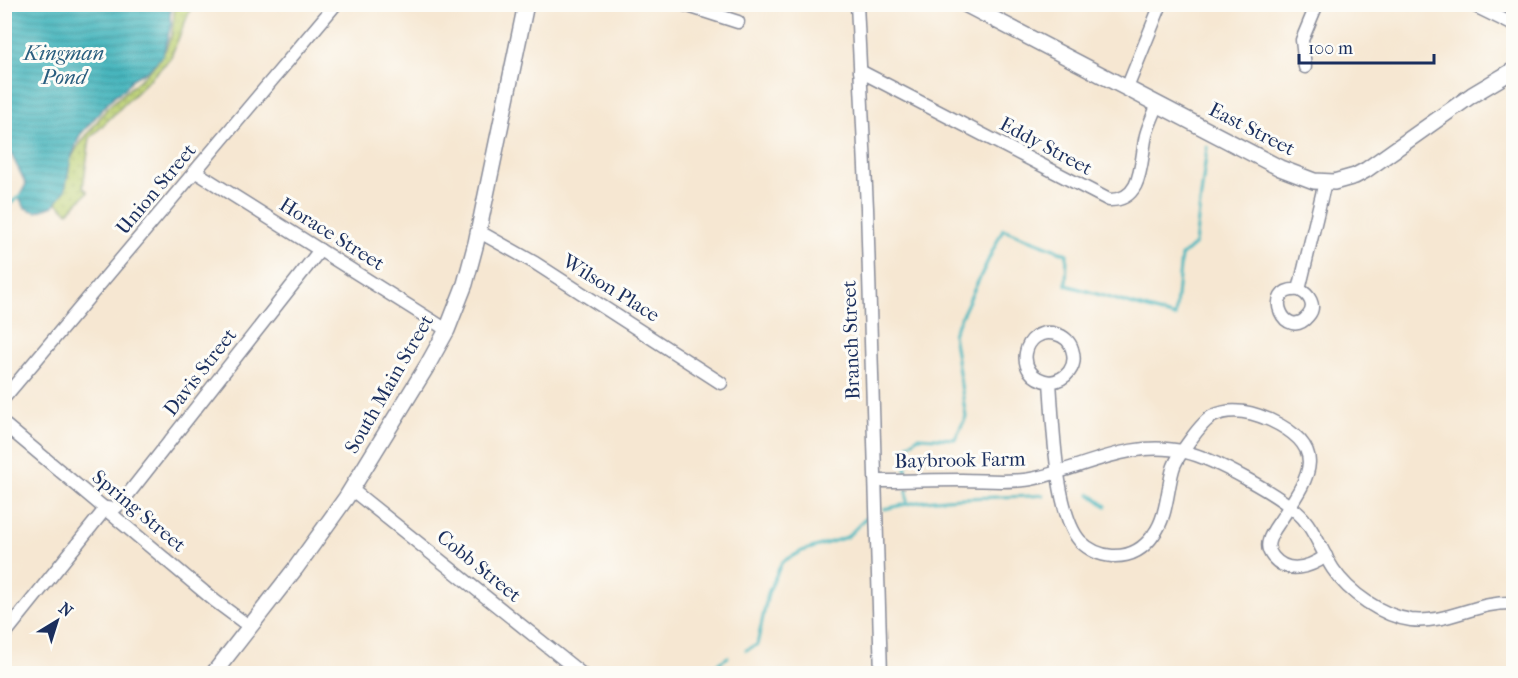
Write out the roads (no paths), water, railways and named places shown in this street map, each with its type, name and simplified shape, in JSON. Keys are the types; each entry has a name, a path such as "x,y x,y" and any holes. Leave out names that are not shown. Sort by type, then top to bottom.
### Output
{"main road":[{"name":"South Main Street","path":"213,674 298,566 351,489 447,330 465,284 478,231 526,4"},
{"name":"East Street","path":"965,4 1280,168 1314,181 1343,180 1366,170 1514,69"}],"street":[{"name":"Union Street","path":"4,398 336,4"},
{"path":"682,4 738,22"},
{"name":"Branch Street","path":"857,4 876,480 881,674"},
{"path":"1126,88 1161,4"},
{"path":"1305,67 1302,40 1317,4"},
{"path":"1471,4 1514,25"},
{"name":"Eddy Street","path":"860,71 1109,200 1123,199 1130,194 1138,181 1147,134 1158,104"},
{"name":"Horace Street","path":"196,172 447,330"},
{"path":"1299,290 1325,182"},
{"name":"Wilson Place","path":"478,231 545,269 722,383"},
{"name":"Davis Street","path":"105,508 114,509 122,502 320,250"},
{"path":"1047,333 1067,340 1074,360 1072,367 1063,378 1050,382 1031,374 1025,362 1026,349 1030,343 1040,334 1047,333"},
{"path":"1050,382 1057,471 1070,521 1080,541 1095,552 1104,555 1128,555 1139,550 1156,532 1162,518 1173,466 1202,425 1210,417 1219,413 1238,411 1276,423 1303,445 1309,460 1310,468 1306,479 1269,540 1268,547 1274,558 1283,566 1293,568 1315,564 1326,556"},
{"name":"Spring Street","path":"4,424 250,627"},
{"name":"Baybrook Farm","path":"876,480 1009,481 1030,479 1143,448 1184,451 1209,459 1289,505 1304,519 1316,536 1334,571 1365,600 1379,609 1411,620 1449,617 1480,607 1514,603"},
{"name":"Cobb Street","path":"351,489 578,672"},
{"path":"4,635 105,508"},
{"path":"562,674 578,672"}],"water":[{"name":"Kingman Pond","path":"5,4 172,5 171,25 163,55 150,69 132,79 126,88 114,96 80,135 71,158 65,191 53,206 36,212 25,208 19,197 26,184 5,142"}],"waterway":[{"path":"906,474 906,447 918,437 955,439 966,417 953,334 1003,229 1067,254 1066,285 1175,317 1181,256 1195,244 1207,147"},
{"path":"4,209 21,195"},
{"path":"884,509 907,504 907,490"},
{"path":"1090,494 1106,506"},
{"path":"907,504 941,499 1043,495"},
{"path":"746,650 757,645 768,593 782,562 802,551 847,537 867,517"},
{"path":"702,674 728,657"}]}
